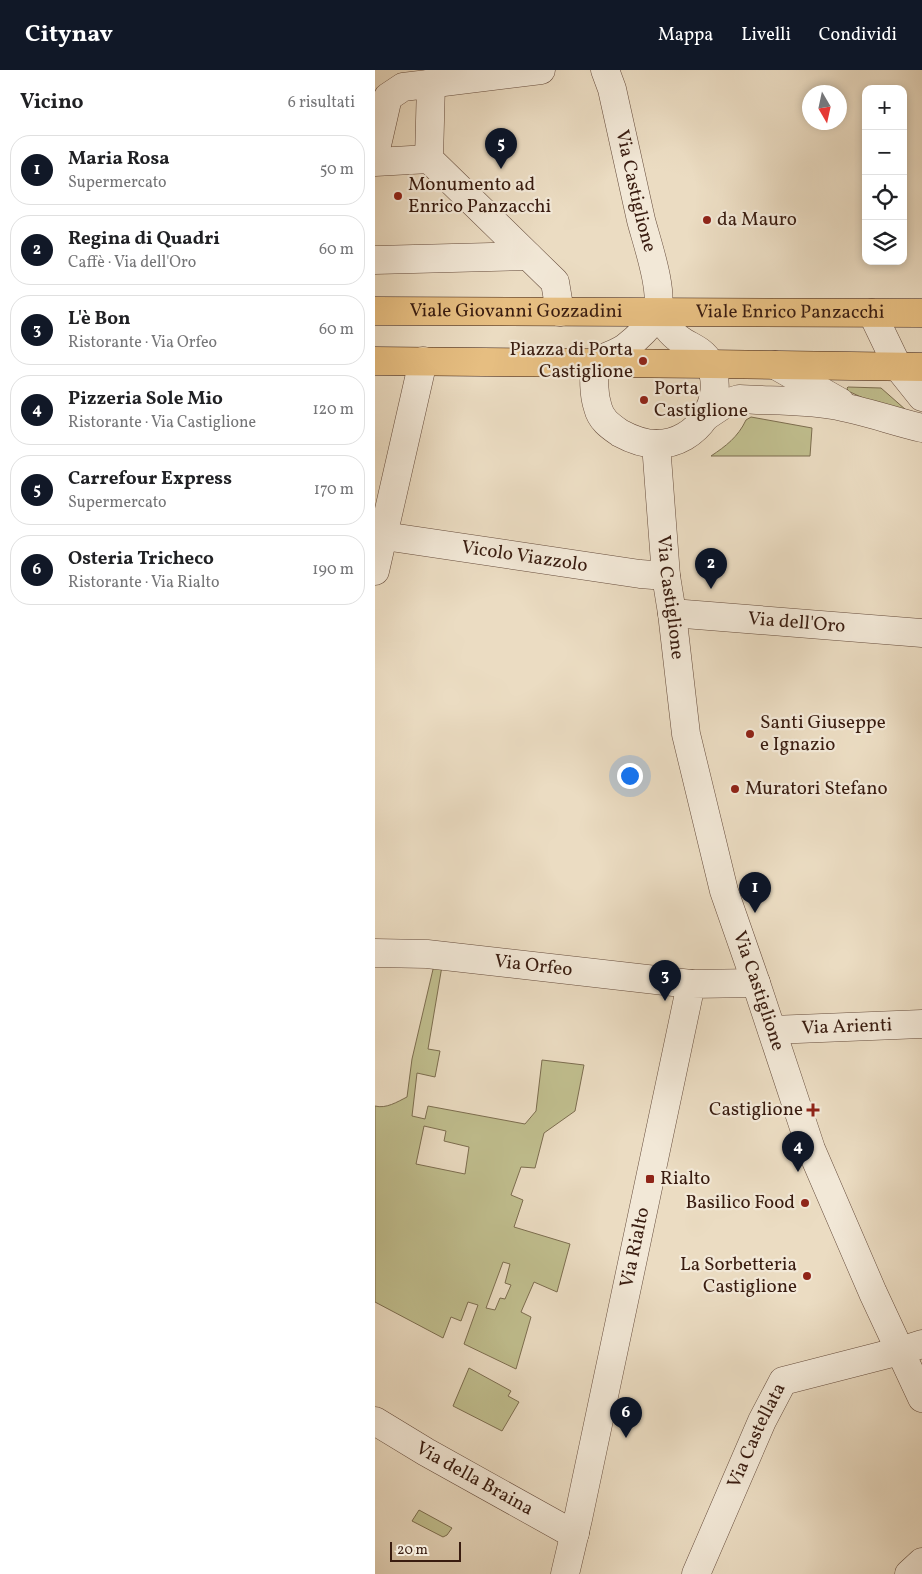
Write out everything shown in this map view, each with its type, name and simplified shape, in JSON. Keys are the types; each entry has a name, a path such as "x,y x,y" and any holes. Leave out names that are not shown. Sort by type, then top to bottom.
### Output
{"main road":[{"name":"Viale Giovanni Gozzadini","path":"375,311 657,313"},
{"name":"Viale Enrico Panzacchi","path":"657,313 922,314"},
{"path":"375,361 910,367"}],"street":[{"path":"375,154 388,96 403,86 541,70"},
{"name":"Via Castiglione","path":"605,70 612,89 642,222 655,270 658,290 657,313"},
{"path":"431,83 429,159 555,282 559,312"},
{"path":"375,162 429,159"},
{"path":"375,260 528,256"},
{"path":"705,417 714,401 714,382 710,364 698,350 678,338 664,324 657,313 649,326 625,347 603,357 595,363 593,382 595,395 598,410 604,421 628,437 656,444 671,442 683,437 705,417 726,403 739,399 814,403 855,410 922,428"},
{"path":"871,313 910,367 922,397"},
{"path":"375,571 423,361"},
{"path":"775,365 855,410"},
{"name":"Via Castiglione","path":"656,444 666,576 686,734 724,891 811,1149 873,1293 911,1348 922,1398"},
{"name":"Vicolo Viazzolo","path":"384,536 640,574 666,576"},
{"name":"Via dell'Oro","path":"672,613 922,633"},
{"name":"Via Orfeo","path":"375,953 427,954 691,984"},
{"path":"691,984 756,983"},
{"name":"Via Rialto","path":"565,1574 691,984"},
{"name":"Via Arienti","path":"772,1030 922,1024"},
{"name":"Via Castellata","path":"696,1574 762,1421 783,1381 911,1348"},
{"name":"Via della Braina","path":"375,1421 566,1530 575,1532"},
{"path":"909,1574 922,1562"}],"shaded area":[{"path":"848,387 881,388 906,410 874,403 848,391"},
{"path":"751,417 812,428 810,456 711,456 731,441 746,420"},
{"path":"434,965 442,966 428,1049 440,1051 435,1077 417,1073 412,1116 425,1119 428,1106 525,1124 536,1111 542,1060 584,1065 575,1111 544,1133 535,1168 521,1167 511,1195 523,1200 514,1227 570,1244 557,1292 534,1282 521,1312 531,1317 516,1369 464,1344 478,1305 468,1302 461,1321 451,1317 443,1338 375,1302 375,1106 387,1106 407,1097 412,1059","holes":["424,1126 446,1131 444,1141 469,1147 465,1174 416,1164","503,1262 510,1264 505,1283 511,1285 505,1299 500,1298 495,1310 486,1308"]},
{"path":"469,1368 511,1391 508,1396 519,1402 502,1431 453,1406"},
{"path":"419,1510 452,1528 443,1537 412,1521"}],"place":[{"name":"Carrefour Express","path":"501,169"},
{"name":"Monumento ad Enrico Panzacchi","path":"398,196"},
{"name":"da Mauro","path":"707,220"},
{"name":"Piazza di Porta Castiglione","path":"643,361"},
{"name":"Porta Castiglione","path":"644,400"},
{"name":"Regina di Quadri","path":"711,589"},
{"name":"Santi Giuseppe e Ignazio","path":"750,734"},
{"name":"Muratori Stefano","path":"735,789"},
{"name":"Maria Rosa","path":"755,913"},
{"name":"L'è Bon","path":"665,1001"},
{"name":"Castiglione","path":"813,1110"},
{"name":"Pizzeria Sole Mio","path":"798,1172"},
{"name":"Rialto","path":"650,1179"},
{"name":"Basilico Food","path":"805,1203"},
{"name":"La Sorbetteria Castiglione","path":"807,1276"},
{"name":"Osteria Tricheco","path":"626,1438"}]}
